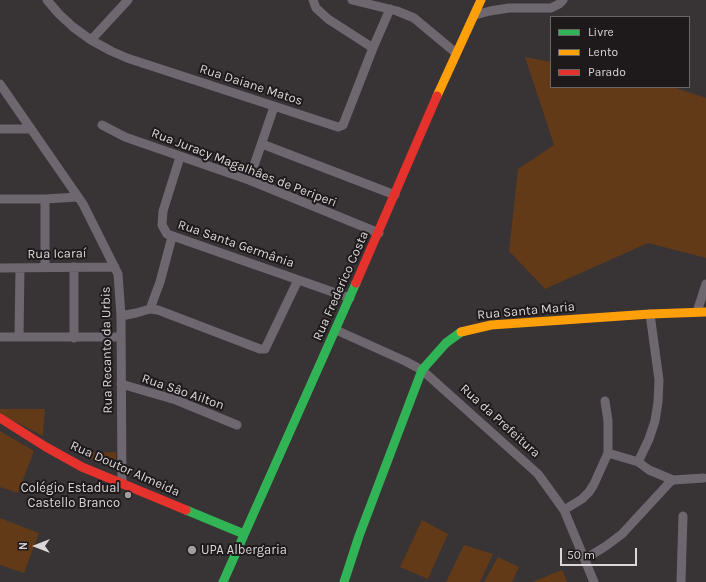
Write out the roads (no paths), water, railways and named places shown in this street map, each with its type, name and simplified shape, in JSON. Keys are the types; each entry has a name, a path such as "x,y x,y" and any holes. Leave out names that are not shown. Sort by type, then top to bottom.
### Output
{"main road":[{"name":"Rua Frederico Costa","path":"223,582 379,233 456,53 481,0"},
{"name":"Rua Santa Maria","path":"344,582 359,536 422,370 446,343 458,333 491,325 701,312"},
{"name":"Rua Doutor Almeida","path":"0,419 28,437 76,464 244,534"}],"street":[{"name":"Rua Daiane Matos","path":"47,0 73,27 91,40 111,51 127,58 336,127 342,126 390,9"},
{"path":"91,40 128,0"},
{"path":"313,0 316,8 328,19 373,48"},
{"path":"352,0 390,9 414,18 456,53"},
{"path":"475,15 509,8 551,8 563,0"},
{"name":"Rua Recanto da Urbis","path":"0,84 78,197 115,267 120,282 122,483"},
{"path":"249,180 274,107"},
{"name":"Rua Juracy Magalhâes de Periperi","path":"102,125 125,137 249,180 379,233"},
{"path":"0,128 31,129"},
{"path":"262,144 395,195"},
{"name":"Rua Santa Germânia","path":"180,156 163,211 162,220 164,231 167,234 350,298"},
{"path":"0,199 78,197"},
{"path":"45,199 45,267"},
{"path":"150,308 160,282 172,237"},
{"path":"74,267 74,338"},
{"name":"Rua Icaraí","path":"0,268 115,267"},
{"path":"19,337 20,268"},
{"path":"121,316 150,308 260,349 265,349 298,280"},
{"path":"701,312 706,284"},
{"path":"637,461 641,458 649,439 655,421 658,402 659,380 650,314"},
{"name":"Rua da Prefeitura","path":"336,330 422,370 538,474 564,510 594,582"},
{"path":"0,337 121,337"},
{"name":"Rua Sâo Ailton","path":"121,384 176,400 237,425"},
{"path":"564,510 582,499 589,492 608,453 609,439 605,401"},
{"path":"608,453 637,461 649,470 673,480 704,478"},
{"path":"585,559 622,534 673,480"},
{"path":"681,582 683,516"}],"place":[{"name":"Colégio Estadual Castello Branco","path":"128,495"},
{"name":"UPA Albergaria","path":"192,550"}]}
